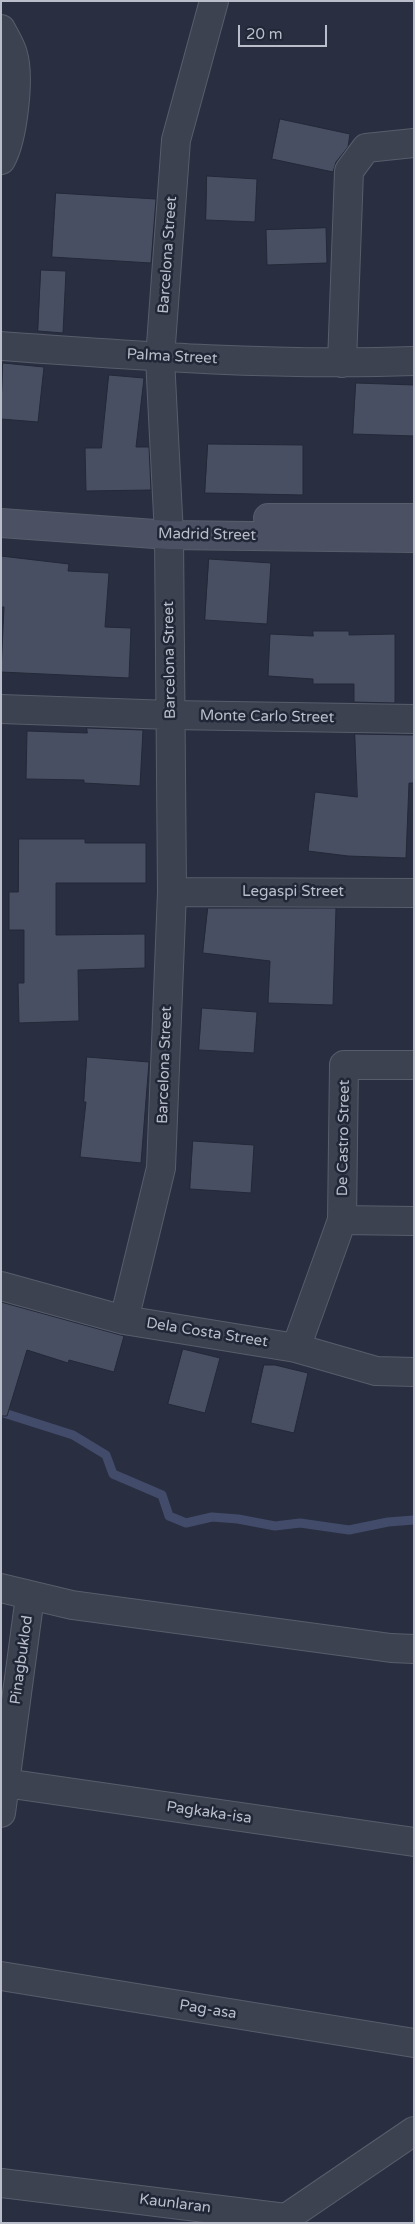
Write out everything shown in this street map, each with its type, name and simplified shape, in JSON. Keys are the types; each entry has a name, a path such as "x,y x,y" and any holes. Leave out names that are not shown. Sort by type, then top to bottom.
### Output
{"street":[{"name":"Barcelona Street","path":"124,1320 161,1168 172,892 168,527 160,358 176,140 214,1"},
{"path":"1,30 13,53 16,71 11,130 1,160"},
{"path":"342,363 349,171 366,148 414,143"},
{"name":"Palma Street","path":"1,346 160,358 342,363 414,361"},
{"name":"Madrid Street","path":"1,506 168,527 414,518"},
{"name":"Madrid Street","path":"1,523 168,527 414,538"},
{"name":"Monte Carlo Street","path":"1,709 171,715 414,719"},
{"name":"Legaspi Street","path":"172,892 414,893"},
{"name":"De Castro Street","path":"296,1348 342,1220 344,1065 414,1065"},
{"path":"342,1220 414,1220"},
{"name":"Dela Costa Street","path":"1,1286 124,1320 296,1348 376,1371 414,1372"},
{"path":"1,1588 72,1605 390,1648 414,1649"},
{"name":"Pinagbuklod","path":"1,1813 30,1596"},
{"name":"Pagkaka-isa","path":"5,1784 414,1842"},
{"name":"Pag-asa","path":"1,1976 414,2043"},
{"name":"Kaunlaran","path":"1,2183 286,2218 414,2132"}],"building":[{"path":"280,119 350,134 348,147 336,162 333,172 272,159"},
{"path":"207,176 257,179 255,222 206,220"},
{"path":"56,193 156,199 151,263 52,257"},
{"path":"326,228 327,263 267,265 266,230"},
{"path":"41,270 66,271 63,333 38,331"},
{"path":"3,363 44,367 38,422 1,419"},
{"path":"109,375 144,378 136,447 149,447 151,490 86,491 85,448 101,448"},
{"path":"356,383 414,385 414,436 353,434"},
{"path":"208,444 303,445 303,495 205,493"},
{"path":"1,556 69,564 68,571 109,573 105,627 131,628 129,678 1,672 4,607 1,607"},
{"path":"209,559 271,563 267,624 205,620"},
{"path":"313,631 349,631 349,635 395,634 395,703 354,702 354,684 313,684 313,679 268,676 270,634 313,636"},
{"path":"87,728 143,730 140,786 84,783 84,780 26,779 27,731 87,733"},
{"path":"355,734 414,735 414,783 409,783 406,858 348,856 308,851 315,792 357,797"},
{"path":"19,839 85,839 85,843 146,843 146,883 56,883 56,935 145,934 145,968 78,970 79,1021 19,1023 18,983 24,983 24,930 9,930 9,892 18,892"},
{"path":"208,908 336,908 333,1005 268,1003 270,961 203,953"},
{"path":"202,1008 257,1012 254,1053 199,1050"},
{"path":"87,1057 149,1062 141,1163 80,1157 86,1102 84,1102"},
{"path":"193,1141 254,1145 251,1193 190,1189"},
{"path":"1,1302 124,1336 114,1372 69,1360 68,1363 27,1350 7,1416 1,1416"},
{"path":"183,1349 220,1358 205,1413 168,1404"},
{"path":"264,1365 275,1365 308,1373 294,1433 251,1423"}],"waterway":[{"path":"1,1412 73,1435 106,1455 113,1474 162,1495 169,1516 186,1523 212,1517 238,1519 275,1526 300,1523 349,1530 388,1522 414,1520"}]}
